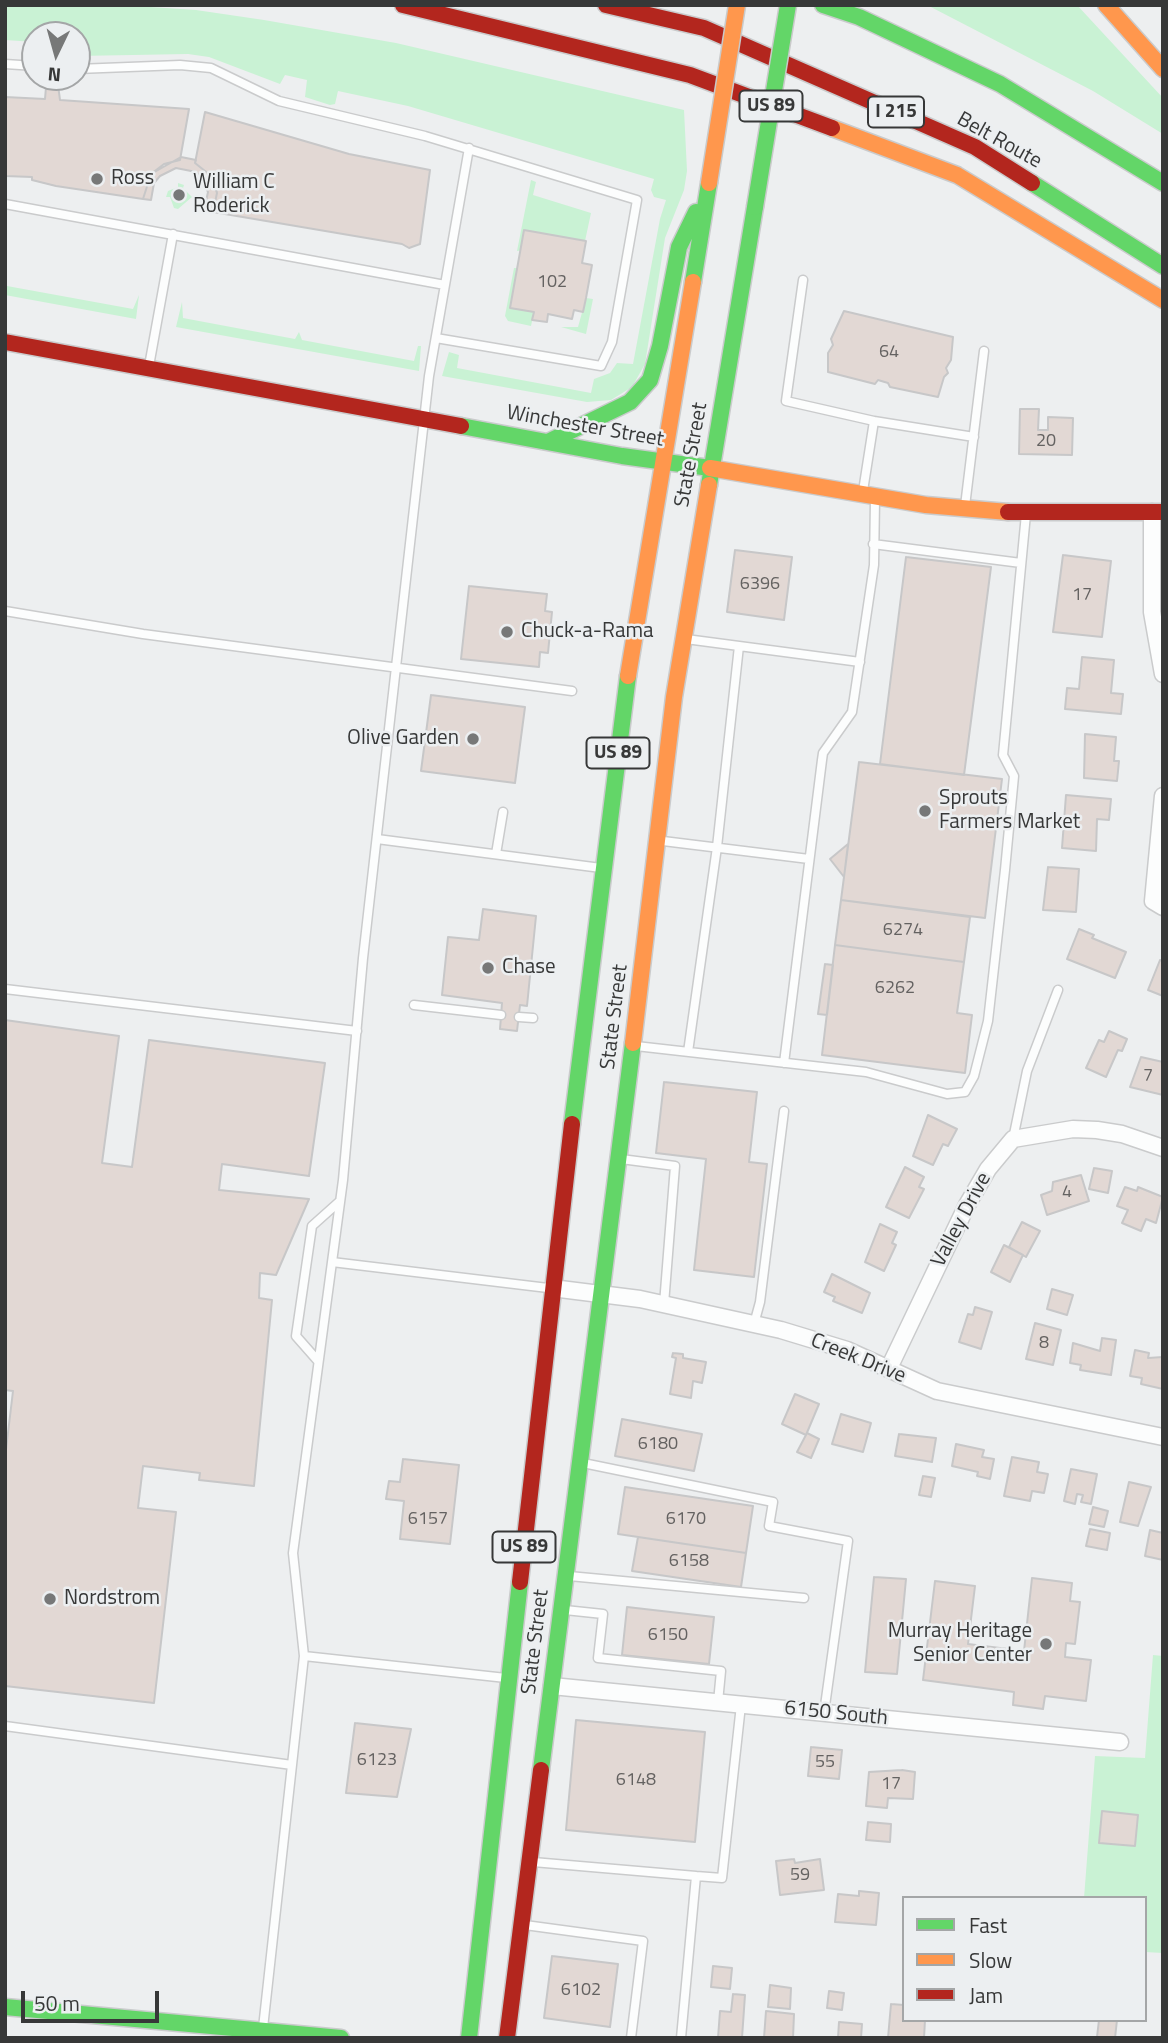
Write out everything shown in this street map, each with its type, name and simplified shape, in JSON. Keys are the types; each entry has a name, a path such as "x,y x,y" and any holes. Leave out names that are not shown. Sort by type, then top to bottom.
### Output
{"main road":[{"path":"403,5 690,75 957,175 1163,300"},
{"name":"Belt Route","path":"606,5 704,28 975,147 1163,266"},
{"name":"State Street","path":"469,2038 552,1288 626,686 737,5"},
{"name":"State Street","path":"507,2038 683,638 788,5"},
{"path":"823,5 859,17 1000,84 1115,151 1163,183"},
{"path":"1106,5 1163,68"},
{"path":"548,442 630,402 650,380 660,346 680,247 709,183"},
{"name":"Winchester Street","path":"5,342 548,442 869,496 965,509 1157,512"},
{"path":"5,2007 341,2038"}],"street":[{"path":"1157,512 1152,612 1163,674"},
{"path":"1163,796 1153,901 1163,907"},
{"path":"1013,1139 1073,1129 1097,1130 1122,1134 1163,1148"},
{"name":"Valley Drive","path":"889,1368 967,1205 988,1169 1013,1139"},
{"name":"Creek Drive","path":"552,1288 664,1304 754,1324 846,1350 937,1391 1163,1437"},
{"name":"6150 South","path":"552,1686 1120,1742"}],"lane":[{"path":"91,68 180,65 211,68 279,102 470,148 637,200 612,342 606,361 601,366 436,338"},
{"path":"263,2031 303,1656 293,1553 340,1201 356,1031 424,419 470,148"},
{"path":"5,204 445,285"},
{"path":"148,369 173,234"},
{"path":"803,280 786,401 874,421 974,437"},
{"path":"965,509 984,351"},
{"path":"784,1063 823,753 852,712 874,565 869,496 874,421"},
{"path":"633,1046 866,1072 947,1094 965,1092 974,1076 988,1021 1014,776 1003,755 1027,512"},
{"path":"873,544 1021,562"},
{"path":"5,611 150,635 572,691"},
{"path":"683,638 860,662"},
{"path":"688,1052 717,847 739,646"},
{"path":"496,854 503,812"},
{"path":"377,839 604,868"},
{"path":"659,840 810,859"},
{"path":"5,989 356,1031"},
{"path":"1013,1139 1027,1071 1058,989"},
{"path":"414,1005 501,1015"},
{"path":"519,1017 533,1018"},
{"path":"754,1324 760,1302 784,1111"},
{"path":"619,1159 675,1166 664,1304"},
{"path":"318,1361 296,1336 312,1226 340,1201"},
{"path":"332,1262 552,1288"},
{"path":"580,1463 773,1502 769,1526 848,1541 824,1713"},
{"path":"566,1576 804,1598"},
{"path":"561,1610 603,1614 598,1658 721,1671 718,1702"},
{"path":"303,1656 510,1678"},
{"path":"530,1861 722,1878 741,1705"},
{"path":"5,1726 292,1765"},
{"path":"681,2038 696,1876"},
{"path":"522,1924 643,1941 631,2038"}],"green space":[{"path":"5,5 120,5 196,10 396,43 684,110 687,171 684,190 665,238 645,364 632,387 611,400 587,402 442,376 449,352 459,355 457,368 591,393 594,379 610,373 617,363 633,364 660,219 666,200 654,197 651,190 654,179 408,106 338,91 335,104 330,105 305,97 307,80 285,75 280,84 209,57 188,54 91,56 91,21 21,21 21,41 5,40"},
{"path":"927,5 1077,5 1163,98 1163,134 1093,91"},
{"path":"531,180 536,182 533,195 591,213 585,241 517,251"},
{"path":"178,183 184,185 183,188 192,197 178,209 174,208 170,197 166,197 168,191 178,187"},
{"path":"514,268 518,268 534,312 531,326 508,321 505,316"},
{"path":"5,279 7,286 133,309 139,295 136,319 5,295"},
{"path":"586,298 593,299 586,334 561,327 578,327"},
{"path":"182,302 183,318 295,339 299,332 302,340 414,361 418,346 421,346 419,371 176,327"},
{"path":"1153,1655 1163,1656 1163,1953 1147,1952 1147,1896 1084,1896 1095,1756 1145,1758"}],"building":[{"path":"46,91 59,91 60,100 189,109 180,160 164,164 151,174 143,199 56,186 32,180 32,177 5,176 5,97 45,99"},
{"path":"205,112 349,154 430,170 420,244 409,248 402,244 213,212 217,193 215,184 210,175 195,163"},
{"path":"181,157 196,160 195,163 210,175 217,193 213,212 204,211 208,192 201,177 196,172 176,168 160,176 154,183 151,200 143,199 151,174"},
{"path":"524,230 586,241 582,263 592,265 583,312 574,310 572,319 548,314 547,322 532,320 534,312 510,308"},
{"path":"844,311 953,337 951,360 946,368 948,373 944,377 938,397 890,387 888,383 878,380 875,384 828,372 828,353 833,345 831,339"},
{"path":"1020,409 1039,409 1038,430 1048,430 1048,417 1073,418 1072,455 1019,454"},
{"path":"735,550 792,557 784,620 727,612"},
{"path":"1063,555 1111,561 1102,637 1053,632"},
{"path":"906,557 991,567 964,775 880,764"},
{"name":"Chuck-a-Rama","path":"469,586 547,594 545,611 552,612 548,653 540,652 539,667 461,659"},
{"path":"1082,657 1114,660 1111,693 1123,694 1121,714 1065,709 1067,688 1079,689"},
{"name":"Olive Garden","path":"431,695 525,707 515,783 421,771"},
{"path":"1085,734 1116,737 1114,761 1119,761 1117,781 1084,778"},
{"name":"Sprouts Farmers Market","path":"859,762 1002,779 985,918 841,900"},
{"path":"1066,795 1111,799 1109,820 1097,819 1096,851 1062,848"},
{"path":"848,844 844,877 830,859"},
{"path":"1048,867 1079,869 1076,912 1043,910"},
{"path":"841,900 970,917 964,962 835,945"},
{"name":"Chase","path":"483,909 536,916 527,1006 520,1005 517,1031 500,1029 502,1003 442,995 448,937 479,940"},
{"path":"1079,929 1094,935 1092,938 1126,952 1115,978 1067,959"},
{"path":"835,945 964,962 957,1013 972,1015 965,1073 822,1055"},
{"path":"1160,960 1163,961 1163,996 1148,990"},
{"path":"825,964 833,965 827,1015 818,1014"},
{"path":"5,1020 119,1036 102,1163 132,1167 149,1040 325,1063 309,1176 222,1164 219,1190 309,1199 276,1275 260,1273 259,1298 272,1300 254,1486 199,1480 200,1473 143,1466 138,1508 176,1512 154,1703 5,1686 5,1458 13,1391 5,1390"},
{"path":"1109,1031 1127,1039 1122,1051 1118,1050 1106,1077 1086,1068 1099,1040 1104,1042"},
{"path":"1141,1057 1163,1062 1163,1095 1130,1087"},
{"path":"664,1082 757,1092 749,1162 767,1164 754,1277 694,1270 706,1159 656,1153"},
{"path":"928,1115 957,1129 948,1146 943,1144 933,1165 913,1156"},
{"path":"905,1167 924,1177 919,1187 924,1189 909,1218 886,1207"},
{"path":"1094,1168 1112,1171 1108,1193 1089,1189"},
{"path":"1081,1175 1089,1201 1047,1215 1041,1195 1052,1191 1053,1182"},
{"path":"1125,1187 1137,1191 1138,1187 1163,1197 1156,1223 1146,1219 1141,1231 1122,1223 1128,1210 1117,1206"},
{"path":"1022,1222 1040,1231 1026,1257 1009,1247"},
{"path":"880,1224 897,1232 892,1243 896,1245 884,1271 865,1262"},
{"path":"1004,1245 1023,1255 1010,1282 991,1272"},
{"path":"832,1274 870,1293 862,1313 833,1301 835,1297 824,1292"},
{"path":"1052,1289 1073,1295 1067,1315 1047,1309"},
{"path":"975,1307 992,1312 981,1349 959,1342 968,1314 973,1315"},
{"path":"1035,1323 1061,1330 1053,1365 1026,1359"},
{"path":"1102,1338 1116,1340 1111,1375 1080,1370 1081,1365 1070,1363 1073,1343 1100,1351"},
{"path":"1135,1350 1149,1353 1148,1358 1163,1357 1163,1389 1141,1384 1142,1378 1130,1376"},
{"path":"673,1353 683,1354 683,1358 706,1362 702,1383 693,1381 691,1398 670,1394 676,1358 672,1357"},
{"path":"795,1394 819,1404 806,1435 782,1424"},
{"path":"841,1414 871,1423 863,1452 832,1444"},
{"path":"622,1419 702,1434 694,1471 615,1456"},
{"path":"807,1433 819,1439 811,1458 797,1452"},
{"path":"899,1434 936,1438 932,1462 895,1456"},
{"path":"956,1444 984,1450 982,1457 994,1459 990,1479 977,1476 978,1472 952,1466"},
{"path":"1012,1457 1039,1462 1037,1472 1048,1474 1044,1493 1032,1491 1030,1501 1004,1496"},
{"path":"403,1459 459,1465 450,1544 400,1539 404,1501 386,1499 389,1481 400,1482"},
{"path":"1071,1469 1097,1474 1091,1504 1081,1502 1083,1495 1077,1494 1075,1504 1064,1501"},
{"path":"923,1476 935,1478 931,1497 919,1495"},
{"path":"1129,1482 1151,1487 1138,1526 1120,1522"},
{"path":"625,1487 753,1506 746,1553 618,1534"},
{"path":"1093,1507 1108,1511 1104,1527 1089,1524"},
{"path":"1090,1529 1110,1533 1107,1550 1086,1546"},
{"path":"1150,1530 1163,1533 1163,1560 1145,1556"},
{"path":"638,1537 746,1553 741,1587 632,1571"},
{"path":"874,1577 906,1579 897,1674 865,1672"},
{"name":"Murray Heritage Senior Center","path":"1032,1578 1072,1583 1070,1601 1080,1602 1075,1644 1066,1643 1065,1657 1091,1660 1086,1701 1045,1696 1043,1709 1013,1705 1014,1692 923,1680 935,1581 975,1586 968,1644 1024,1651"},
{"path":"627,1607 714,1617 709,1664 622,1655"},
{"path":"576,1720 705,1732 695,1842 566,1830"},
{"path":"355,1723 411,1729 397,1797 346,1793"},
{"path":"811,1747 842,1750 839,1779 808,1776"},
{"path":"869,1772 915,1772 913,1799 888,1798 887,1808 866,1806"},
{"path":"1102,1811 1138,1815 1135,1846 1099,1843"},
{"path":"868,1822 891,1824 890,1842 866,1840"},
{"path":"794,1859 795,1863 820,1859 824,1890 780,1895 776,1861"},
{"path":"859,1891 879,1893 876,1925 835,1922 838,1894 859,1896"},
{"path":"552,1956 618,1964 610,2027 544,2018"},
{"path":"713,1966 732,1968 730,1989 711,1987"},
{"path":"770,1985 791,1988 790,2009 768,2007"},
{"path":"829,1991 844,1993 842,2010 827,2008"},
{"path":"733,1994 745,1995 742,2038 718,2038 720,2011 731,2012"},
{"path":"891,2004 902,2005 902,2022 925,2022 924,2038 888,2038"},
{"path":"766,2011 794,2014 793,2038 764,2038"},
{"path":"839,2022 862,2024 861,2038 838,2038"},
{"path":"1099,2022 1117,2022 1115,2038 1089,2038 1097,2037"}],"traffic: fast":[{"path":"755,207 788,5"},
{"path":"823,5 859,17 1000,84 1163,183"},
{"path":"693,282 709,183"},
{"path":"1032,183 1163,266"},
{"path":"709,485 755,207"},
{"path":"548,442 630,402 650,380 660,346 679,247 696,212"},
{"path":"461,426 622,456 710,468"},
{"path":"572,1124 628,676"},
{"path":"541,1770 633,1043"},
{"path":"469,2038 520,1582"},
{"path":"5,2007 341,2038"}],"traffic: slow":[{"path":"709,183 737,5"},
{"path":"1106,5 1163,69"},
{"path":"832,128 957,175 1163,300"},
{"path":"628,676 693,282"},
{"path":"710,468 926,505 1008,512"},
{"path":"633,1043 674,697 709,485"}],"traffic: jam":[{"path":"403,5 690,75 832,128"},
{"path":"606,5 704,28 975,147 1032,183"},
{"path":"5,342 461,426"},
{"path":"1008,512 1163,512"},
{"path":"520,1582 572,1124"},
{"path":"507,2038 541,1770"}],"place":[{"name":"Ross","path":"97,179"},
{"name":"William C Roderick","path":"179,195"},
{"name":"Chuck-a-Rama","path":"507,632"},
{"name":"Olive Garden","path":"473,739"},
{"name":"Sprouts Farmers Market","path":"925,811"},
{"name":"Chase","path":"488,968"},
{"name":"Nordstrom","path":"50,1599"},
{"name":"Murray Heritage Senior Center","path":"1046,1644"}]}
